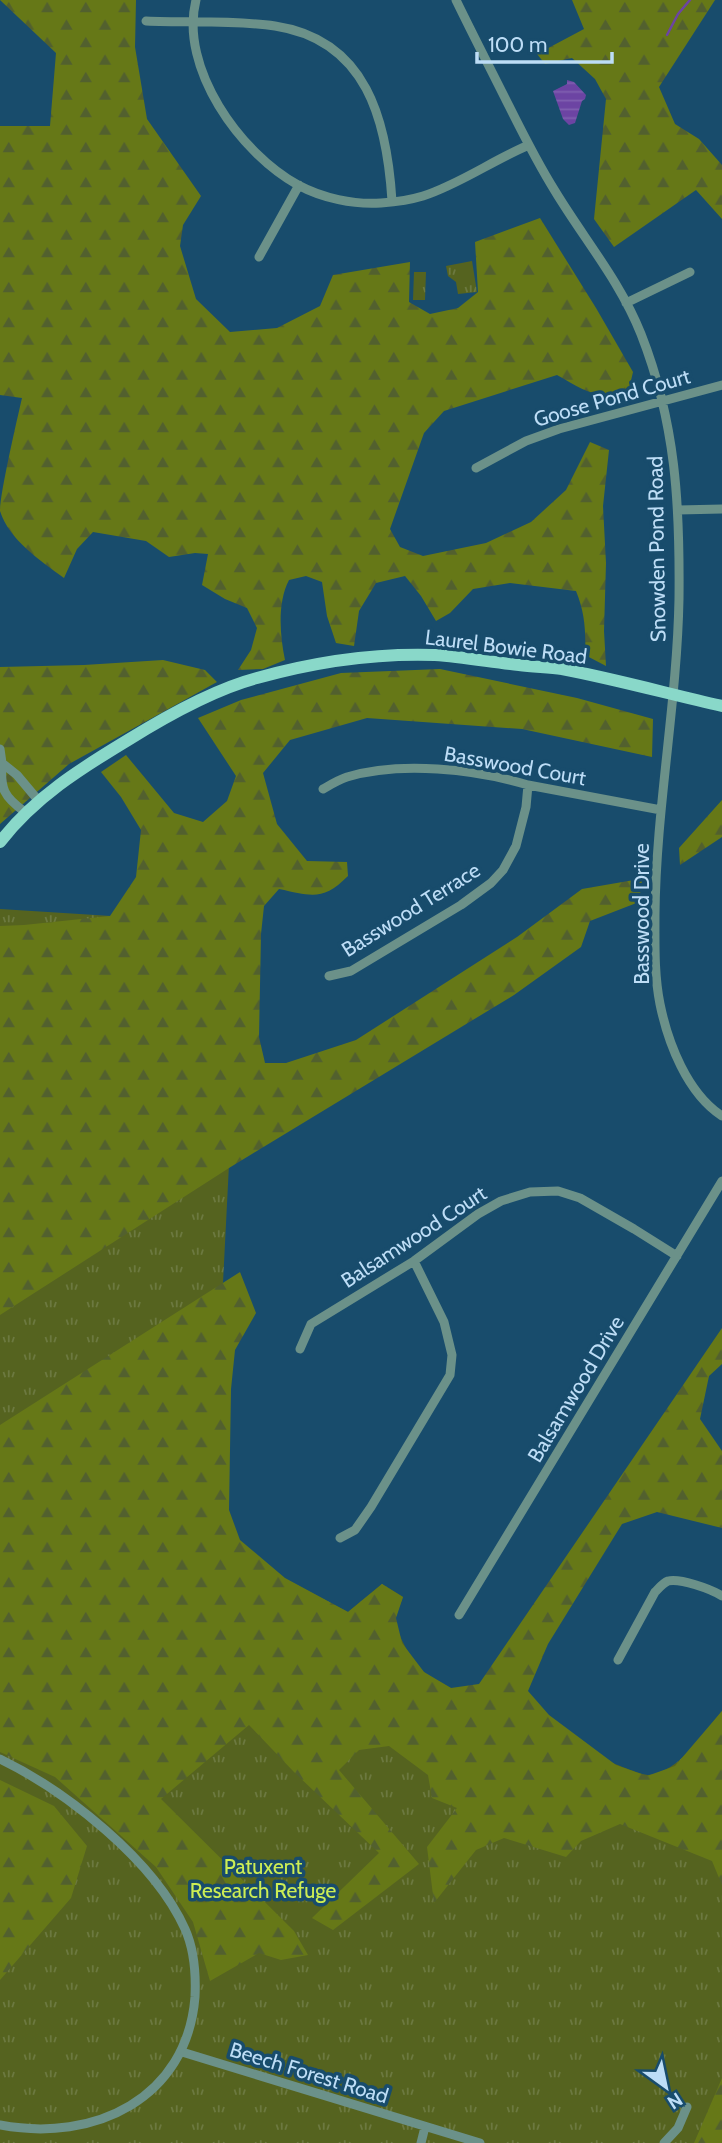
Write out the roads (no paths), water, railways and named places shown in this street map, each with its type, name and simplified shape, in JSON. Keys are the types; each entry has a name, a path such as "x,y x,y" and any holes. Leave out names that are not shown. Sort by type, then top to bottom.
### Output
{"main road":[{"name":"Laurel Bowie Road","path":"0,842 38,800 73,774 156,723 194,703 255,678 344,660 425,655 559,669 722,706"}],"street":[{"path":"196,0 193,23 199,68 226,116 242,137 262,158 299,185 332,198 349,201 381,203 422,196 529,145"},
{"name":"Snowden Pond Road","path":"456,0 552,188 600,257 626,303 649,358 662,401 673,454 678,510 678,613 673,694"},
{"path":"146,21 249,23 294,30 323,42 344,59 364,84 382,124 389,159 392,201"},
{"path":"260,257 299,185"},
{"path":"626,303 690,272"},
{"name":"Goose Pond Court","path":"476,468 526,441 550,432 722,385"},
{"path":"678,510 722,509"},
{"name":"Basswood Drive","path":"673,694 656,879 655,939 659,1002 674,1051 682,1067 707,1103 722,1116"},
{"path":"0,749 0,778 4,791 9,801 26,812"},
{"path":"2,762 38,800"},
{"name":"Basswood Court","path":"323,789 346,778 395,769 456,771 661,810"},
{"name":"Basswood Terrace","path":"329,976 351,971 461,905 491,883 503,870 516,846 526,807 528,785"},
{"name":"Balsamwood Drive","path":"459,1615 722,1181"},
{"name":"Balsamwood Court","path":"300,1349 311,1324 414,1261 478,1214 519,1194 543,1190 558,1191 580,1198 677,1256"},
{"path":"340,1538 355,1530 450,1376 452,1355 444,1322 414,1261"},
{"path":"618,1660 655,1592 666,1582 670,1580 692,1584 722,1596"},
{"path":"0,1759 58,1792 102,1827 136,1861 186,1931 193,1957 195,1986 191,2022 182,2052 155,2089 121,2116 82,2130 44,2134 22,2132 0,2125"},
{"name":"Beech Forest Road","path":"182,2052 480,2143"},
{"path":"664,2143 678,2128 687,2107"},
{"path":"421,2143 425,2127"}],"waterway":[{"path":"667,35 678,14 690,0"}],"park label":[{"name":"Patuxent Research Refuge","path":"263,1879"}]}
